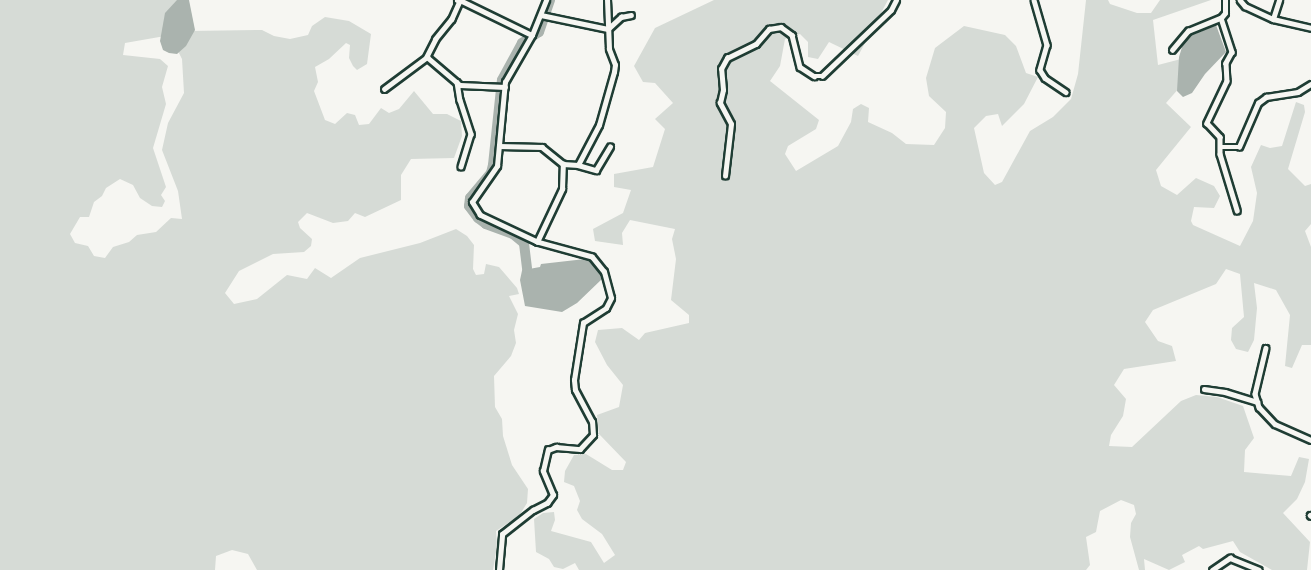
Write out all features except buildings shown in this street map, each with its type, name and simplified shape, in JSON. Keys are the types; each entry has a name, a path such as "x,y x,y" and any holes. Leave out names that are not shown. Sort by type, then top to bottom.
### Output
{"street":[{"path":"384,89 427,57 435,39 452,19 459,0 532,35"},
{"path":"499,570 502,534 533,510 547,503 553,495 543,471 548,450 556,447 580,449 593,435 592,422 575,390 574,380 583,323 606,308 611,298 604,272 592,257 537,242 480,215 472,202 497,165 505,87 532,35 546,0"},
{"path":"578,165 599,125 614,72 608,29 607,0"},
{"path":"725,176 731,124 720,103 723,90 721,69 727,58 756,44 769,29 781,27 792,35 800,67 814,76 822,76 891,10 896,0"},
{"path":"1034,0 1047,45 1040,70 1045,78 1066,92"},
{"path":"1172,50 1188,31 1221,18 1225,13 1225,0"},
{"path":"1240,0 1245,6 1273,19 1311,28"},
{"path":"1273,19 1279,0"},
{"path":"541,15 608,29"},
{"path":"608,29 621,17 631,15"},
{"path":"1221,18 1232,52 1226,63 1227,81 1207,123 1220,136 1220,147 1237,210"},
{"path":"427,57 460,85 505,87"},
{"path":"457,82 471,134 461,166"},
{"path":"1220,147 1239,147 1258,103 1266,97 1298,92 1311,84"},
{"path":"499,146 542,147 563,164 596,170 610,147"},
{"path":"537,242 562,189 563,164"},
{"path":"1266,348 1255,394 1258,402 1275,424 1311,440"},
{"path":"1204,389 1225,392 1258,402"},
{"path":"1212,570 1230,558 1259,570"}],"shaded area":[{"path":"0,0 184,0 165,36 125,43 123,55 160,59 168,66 162,87 166,104 153,148 166,187 161,195 165,201 162,207 152,206 140,198 133,185 120,179 106,188 102,196 94,202 89,217 80,217 70,234 75,243 88,246 94,256 105,258 113,247 129,242 137,235 156,232 171,218 182,219 178,191 162,150 168,123 184,93 182,59 177,49 189,31 262,30 274,36 290,39 308,35 312,26 325,17 349,21 371,34 367,64 357,70 353,66 349,58 350,45 346,43 329,59 315,67 318,82 314,91 325,120 335,124 347,113 355,115 359,125 369,124 381,108 389,113 399,109 414,91 433,114 447,114 461,121 462,136 454,158 411,159 401,175 401,200 365,217 355,213 348,221 333,223 307,213 298,222 300,228 312,239 311,246 304,252 273,254 239,271 225,293 234,304 257,299 287,275 307,279 315,268 331,278 360,258 420,243 456,229 467,236 474,245 473,269 476,275 484,274 486,264 499,267 517,288 519,294 509,296 518,314 514,330 516,343 511,356 494,376 495,407 502,419 503,436 512,465 528,489 527,503 519,516 496,531 497,546 493,570 257,570 248,554 232,550 216,556 215,570 0,570"},
{"path":"177,0 189,0 195,30 186,46 177,54 163,50 160,41 165,13"},
{"path":"714,0 888,0 858,56 829,42 818,59 808,57 808,42 800,34 785,39 780,66 770,81 819,120 816,129 788,146 785,154 796,171 838,146 851,122 853,109 861,104 869,108 868,122 892,133 906,144 934,145 945,128 946,112 929,96 926,78 935,48 964,26 1005,35 1016,46 1026,73 1038,77 1024,104 1002,126 998,114 986,116 974,128 984,173 995,185 1002,182 1030,131 1053,117 1071,99 1078,74 1086,0 1108,0 1110,4 1137,13 1151,13 1160,0 1211,0 1153,20 1158,65 1181,59 1180,87 1166,103 1191,127 1156,170 1161,186 1177,195 1196,178 1214,186 1220,196 1214,208 1194,207 1191,221 1193,225 1240,246 1253,221 1257,193 1251,167 1261,145 1270,148 1282,146 1296,102 1304,105 1305,112 1288,169 1305,186 1311,184 1311,224 1305,231 1311,247 1311,345 1302,345 1292,368 1285,366 1290,315 1276,290 1254,283 1257,308 1254,340 1248,352 1236,349 1231,340 1232,328 1244,317 1240,274 1226,269 1216,284 1153,310 1145,322 1158,341 1172,346 1176,361 1124,369 1114,385 1126,399 1123,416 1111,435 1109,446 1132,447 1181,401 1196,395 1217,397 1243,406 1254,438 1245,450 1244,472 1291,476 1299,457 1309,459 1305,482 1297,499 1283,513 1310,542 1307,570 1272,570 1240,552 1233,541 1203,549 1199,546 1182,555 1185,562 1169,570 1144,559 1145,570 1139,570 1130,537 1131,523 1136,514 1134,505 1121,500 1100,511 1096,532 1086,537 1090,565 1086,570 579,570 575,563 563,569 554,567 549,559 536,552 534,519 543,513 554,512 555,520 551,531 591,542 604,563 615,555 602,534 582,519 577,510 580,501 574,486 564,482 565,471 574,455 586,454 612,470 623,470 626,462 599,434 597,415 619,407 623,385 607,365 595,342 598,330 622,328 639,340 645,333 689,323 689,315 671,300 676,259 672,239 675,229 630,220 622,233 623,245 595,241 593,229 623,213 631,190 614,187 614,174 653,167 665,129 655,119 673,103 655,83 643,82 634,66 655,28"},
{"path":"1216,25 1226,52 1205,74 1192,93 1183,97 1177,91 1179,57 1183,44 1190,36"},
{"path":"592,260 598,267 602,279 577,303 562,312 525,306 520,280 523,266 529,266 529,269 540,267 541,264"}],"waterway":[{"path":"527,268 524,243 513,234 486,224 469,206 470,198 491,173 502,80 522,43 539,32 550,0"}]}
